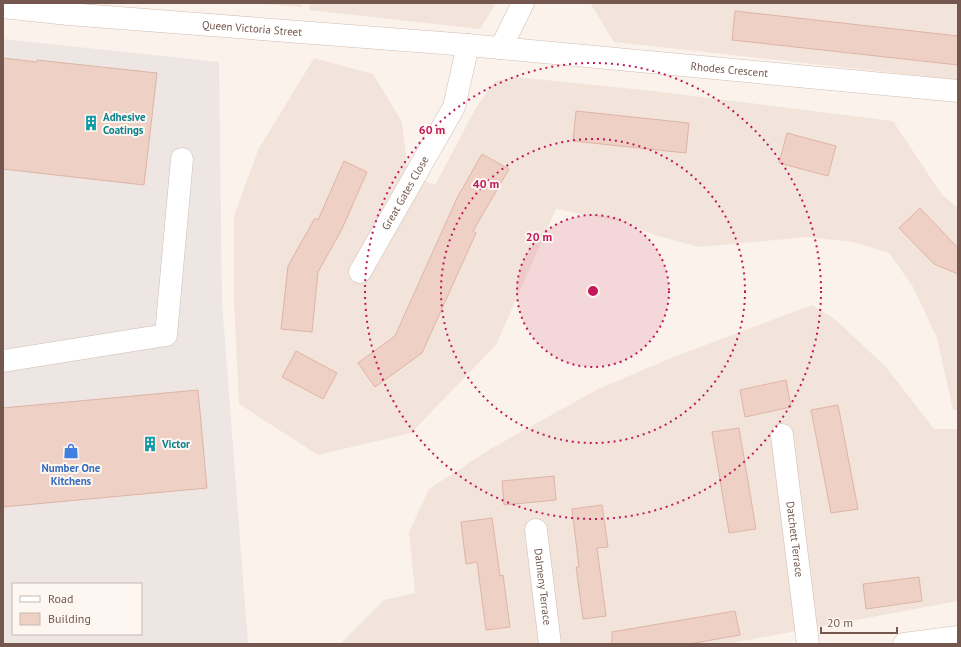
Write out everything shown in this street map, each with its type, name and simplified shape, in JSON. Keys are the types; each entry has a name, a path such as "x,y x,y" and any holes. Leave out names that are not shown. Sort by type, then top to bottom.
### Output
{"street":[{"path":"501,48 523,3"},
{"name":"Queen Victoria Street","path":"3,7 68,14 501,48"},
{"name":"Great Gates Close","path":"360,272 454,107 468,45"},
{"name":"Rhodes Crescent","path":"501,48 958,91"},
{"path":"3,361 166,335 182,159"},
{"name":"Datchett Terrace","path":"782,435 808,644"},
{"name":"Dalmeny Terrace","path":"536,530 550,644"},
{"path":"904,644 958,637"}],"shaded area":[{"path":"251,3 302,3 302,7"},
{"path":"310,3 496,3 480,29 309,10"},
{"path":"590,3 958,3 958,80 614,42"},
{"path":"3,39 219,62 222,302 248,644 3,644"},
{"path":"314,58 373,74 402,122 408,174 435,185 477,106 495,81 516,77 654,91 893,121 942,195 958,208 958,410 953,410 937,338 913,287 889,253 853,242 807,237 699,247 658,236 623,222 556,209 496,345 411,433 318,455 239,404 234,302 234,216 258,150"},
{"path":"812,305 836,320 886,367 934,429 958,429 958,601 727,644 340,644 384,600 415,593 409,532 429,489 492,448 598,389 676,356"}],"building":[{"path":"735,11 958,36 958,65 732,40"},
{"name":"Adhesive Coatings","path":"3,58 37,62 37,60 157,73 144,185 3,169"},
{"path":"576,111 689,123 686,153 573,141"},
{"path":"787,133 836,146 828,176 779,163"},
{"path":"482,154 509,169 473,231 476,233 422,353 375,387 358,363 395,336 457,198"},
{"path":"344,161 367,172 342,229 318,272 312,332 281,329 288,266 315,218 318,220"},
{"path":"920,208 958,248 958,274 934,264 899,228"},
{"path":"296,351 337,373 323,399 282,377"},
{"path":"786,380 791,407 745,417 740,390"},
{"path":"198,390 207,488 3,507 3,408"},
{"path":"838,405 858,509 831,513 811,410"},
{"path":"739,428 756,529 729,533 712,432"},
{"path":"554,476 556,500 504,505 502,481"},
{"path":"602,505 608,547 597,548 606,616 583,619 576,567 579,567 572,509"},
{"path":"492,518 500,576 503,575 510,627 486,630 477,562 466,564 461,522"},
{"path":"919,577 922,601 866,609 863,584"},
{"path":"735,611 740,635 689,644 612,644 612,632"}],"place":[{"name":"Adhesive Coatings","path":"91,123"},
{"name":"Victor","path":"150,444"},
{"name":"Number One Kitchens","path":"71,451"}]}
